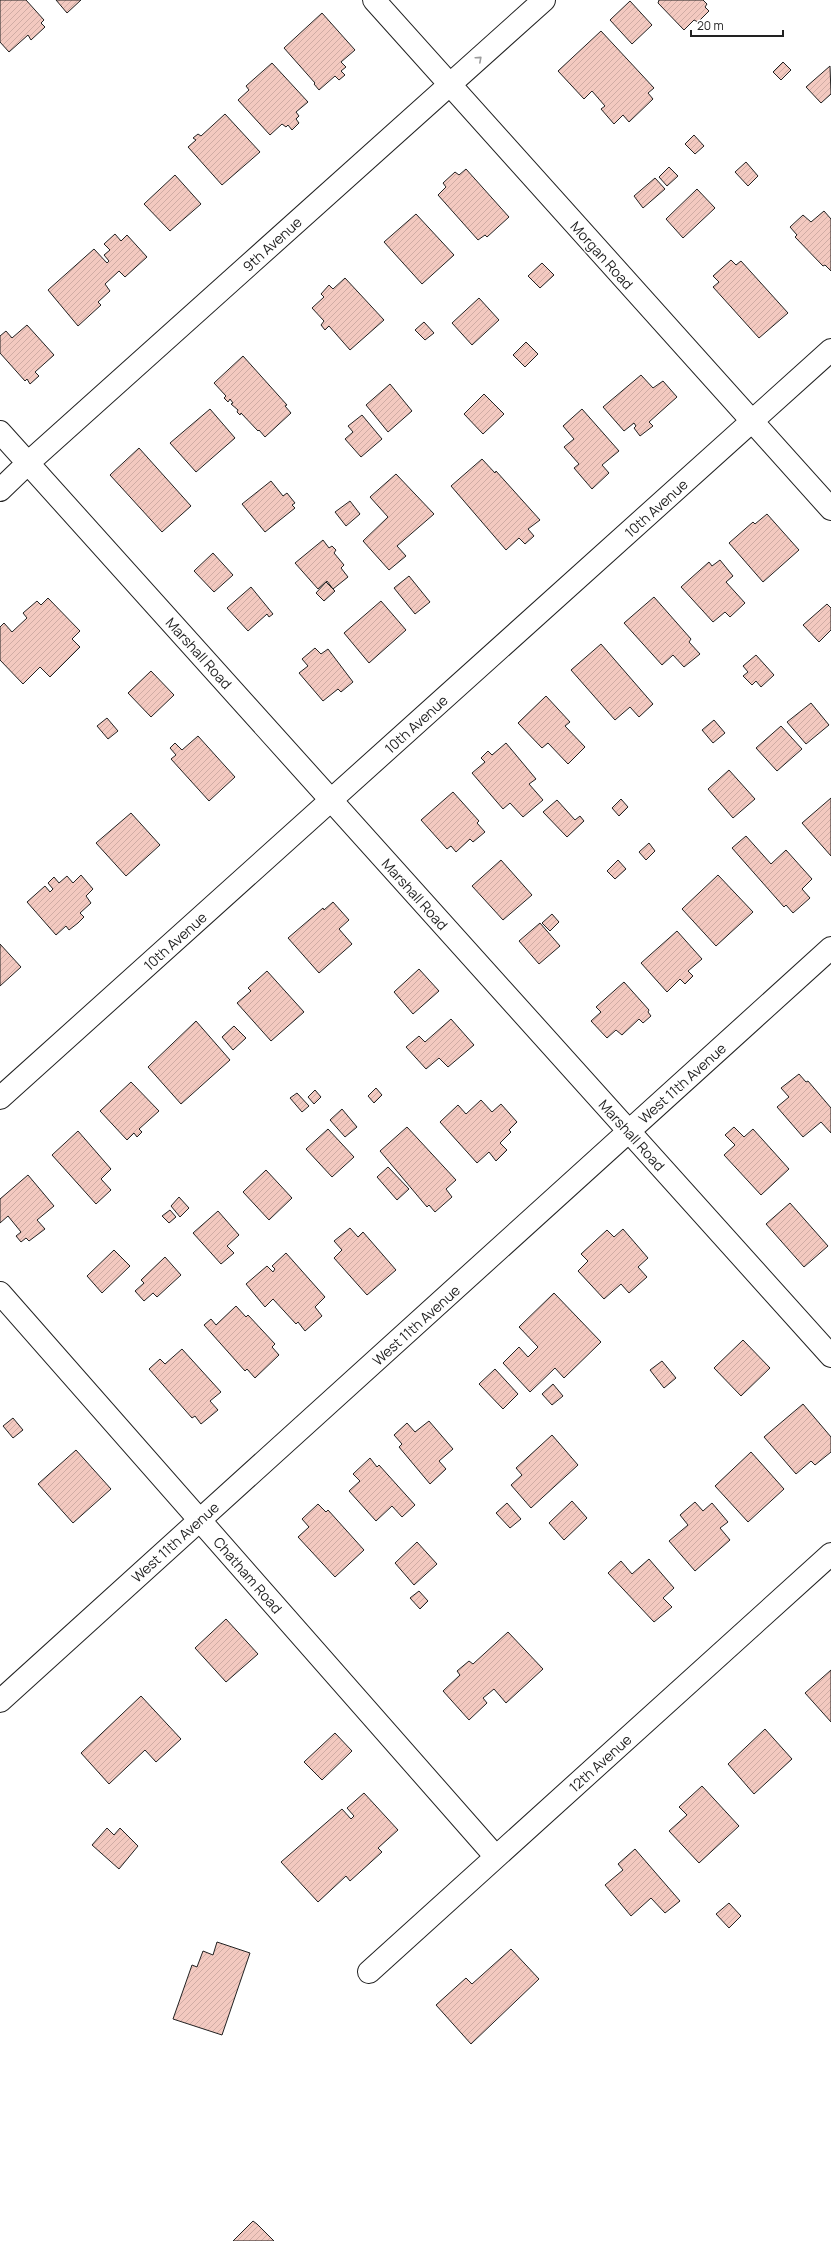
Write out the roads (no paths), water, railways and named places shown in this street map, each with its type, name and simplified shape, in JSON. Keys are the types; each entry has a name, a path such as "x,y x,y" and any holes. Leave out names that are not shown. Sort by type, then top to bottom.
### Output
{"street":[{"name":"Morgan Road","path":"374,0 831,509"},
{"name":"9th Avenue","path":"0,490 28,463 544,0"},
{"name":"10th Avenue","path":"0,1098 831,350"},
{"name":"Marshall Road","path":"0,432 831,1356"},
{"name":"West 11th Avenue","path":"0,1701 831,948"},
{"name":"Chatham Road","path":"0,1293 496,1858"},
{"name":"12th Avenue","path":"369,1972 831,1554"}]}
